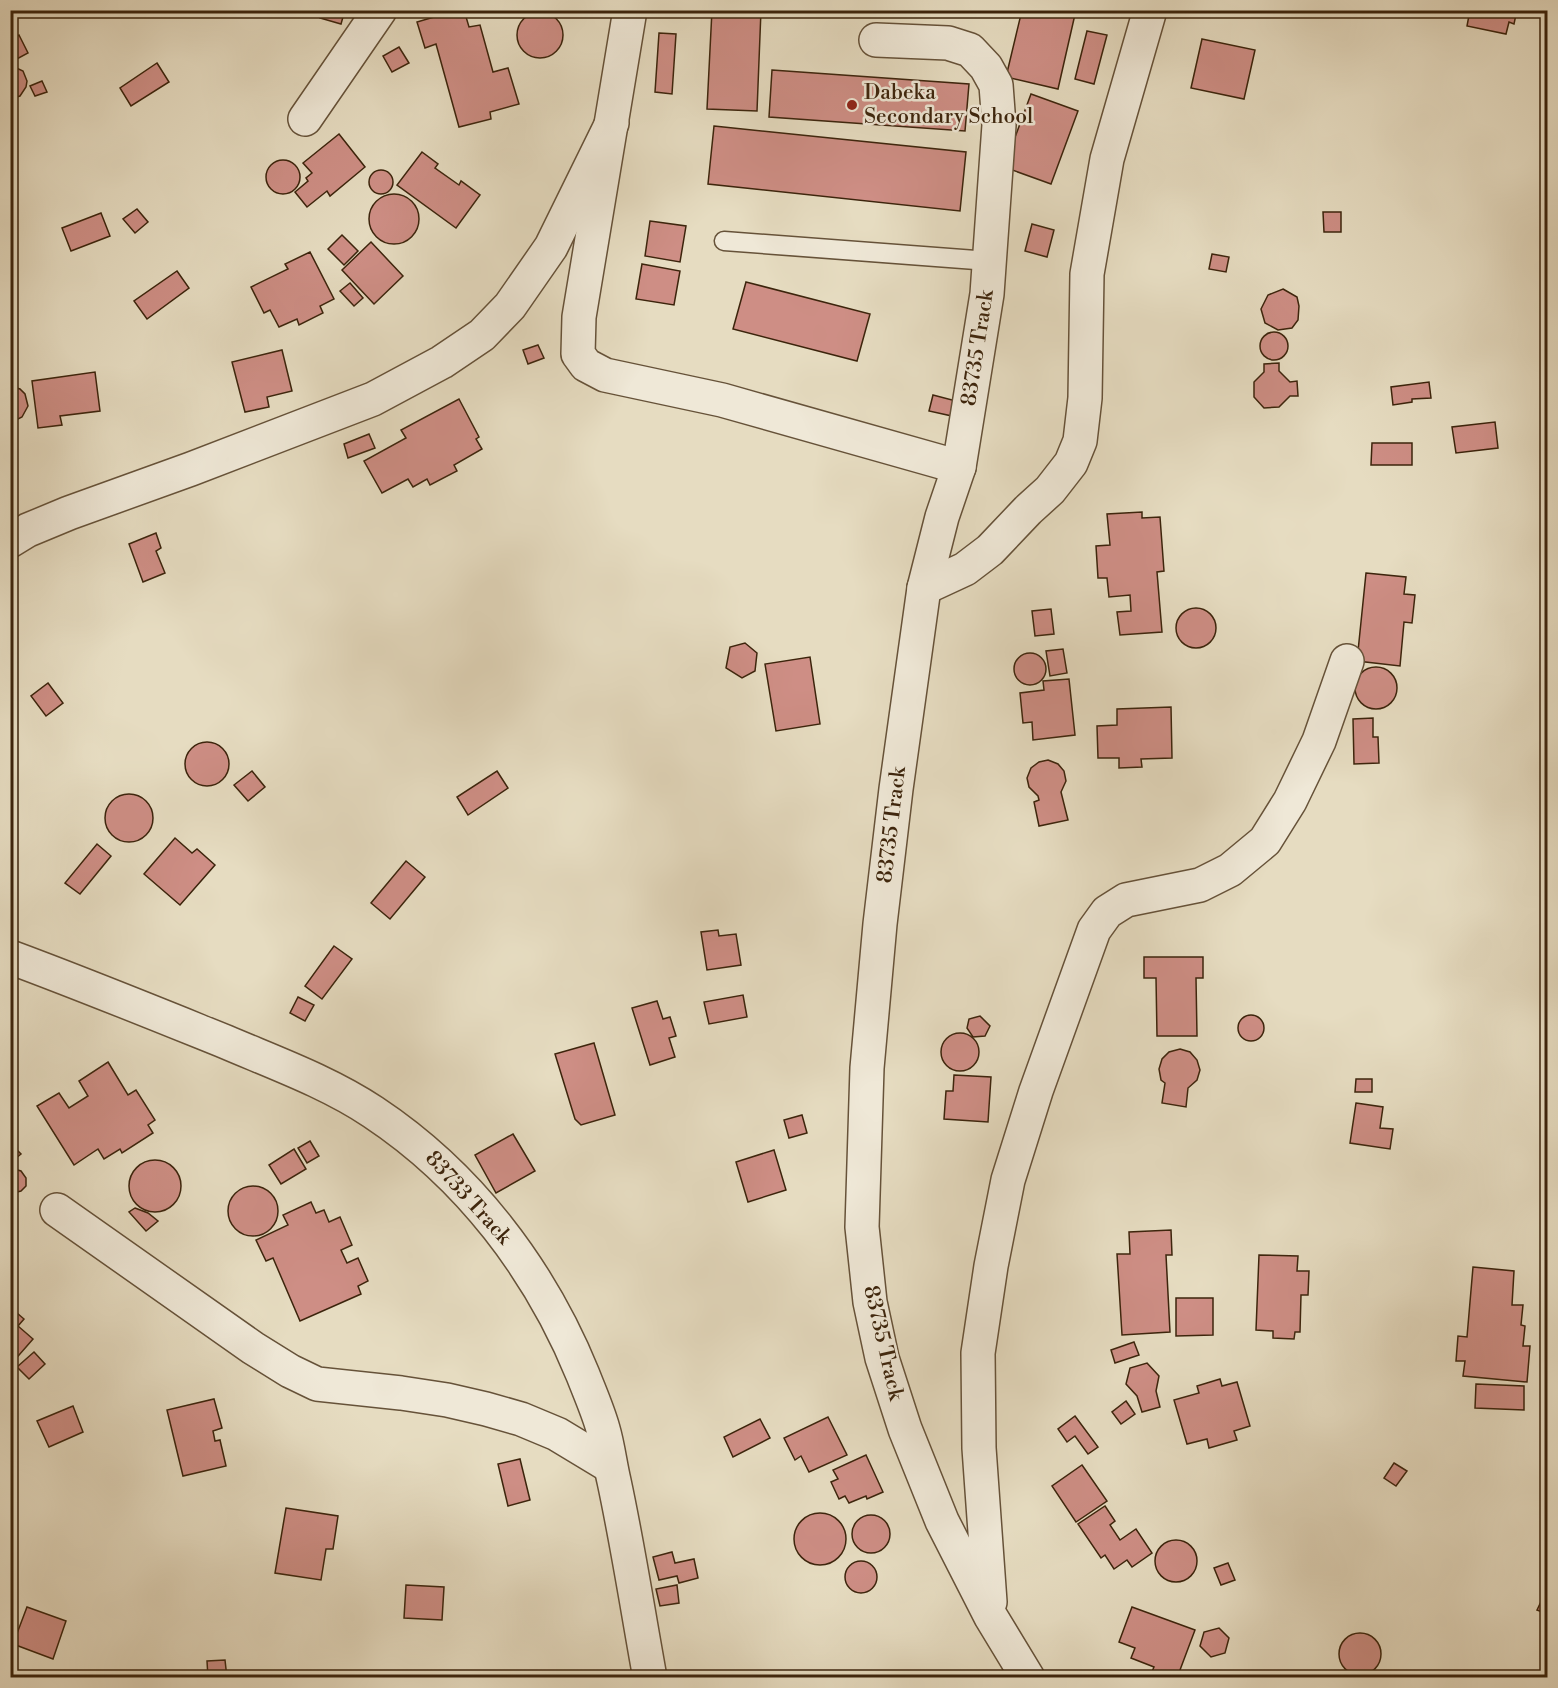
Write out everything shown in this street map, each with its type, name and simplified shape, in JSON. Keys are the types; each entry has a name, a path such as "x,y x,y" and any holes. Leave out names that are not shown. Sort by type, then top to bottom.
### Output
{"street":[{"path":"305,119 380,10"},
{"path":"630,10 579,317 579,354 586,365 605,375 722,400 959,467"},
{"path":"924,588 965,569 990,550 1050,490 1071,463 1080,441 1085,398 1088,274 1107,159 1150,10"},
{"name":"83735 Track","path":"876,40 948,43 970,50 986,67 996,85 999,125 987,294 959,467 942,517 924,588 880,924 867,1068 862,1227 870,1302 882,1358 905,1429 942,1521 990,1617 1028,1677"},
{"path":"10,541 28,530 69,513 373,399 442,362 482,335 510,306 551,247 612,123"},
{"path":"990,1617 979,1448 978,1353 987,1288 1008,1180 1036,1091 1094,930 1107,912 1126,900 1200,885 1230,870 1265,841 1290,801 1319,741 1347,661"},
{"name":"83733 Track","path":"10,957 94,987 310,1077 371,1111 419,1145 469,1193 518,1254 542,1290 574,1352 590,1393 603,1429 650,1677"},
{"path":"57,1210 253,1348 308,1380 340,1388 401,1393 486,1409 521,1419 557,1434 610,1466"}],"lane":[{"path":"724,241 989,261"}],"building":[{"path":"322,10 345,10 341,24 320,18"},
{"path":"464,10 469,27 480,25 493,72 508,68 519,104 490,112 491,119 459,127 436,44 425,48 417,22"},
{"path":"712,10 761,10 757,111 707,109"},
{"path":"1022,10 1076,10 1058,89 1006,77"},
{"path":"1470,10 1517,10 1514,24 1509,22 1506,34 1467,26"},
{"path":"540,12 556,19 563,35 556,51 540,58 524,51 517,35 524,19"},
{"path":"1087,31 1107,35 1094,84 1075,79"},
{"path":"659,33 676,34 672,94 655,92"},
{"path":"19,35 28,53 15,60 10,51 10,40"},
{"path":"1202,39 1255,50 1244,99 1191,88"},
{"path":"399,47 409,63 392,72 383,56"},
{"path":"157,63 169,82 131,106 120,88"},
{"path":"10,65 23,71 27,81 20,96 10,99"},
{"path":"772,70 969,84 965,131 769,117"},
{"path":"42,81 47,92 35,96 30,86"},
{"path":"1031,94 1078,111 1051,184 1004,167"},
{"path":"714,126 966,152 960,211 708,184"},
{"path":"339,134 365,167 330,196 327,191 307,207 295,192 308,181 306,178 312,173 303,163"},
{"path":"422,152 438,164 435,168 459,185 461,181 480,195 456,228 397,185"},
{"path":"283,160 295,165 300,177 295,189 283,194 271,189 266,177 271,165"},
{"path":"381,170 389,174 393,182 389,190 381,194 373,190 369,182 373,174"},
{"path":"394,194 412,201 419,219 412,237 394,244 376,237 369,219 376,201"},
{"path":"137,209 148,222 135,233 123,219"},
{"path":"1323,212 1341,212 1341,232 1324,232"},
{"path":"101,213 110,236 71,251 62,228"},
{"path":"650,221 686,226 680,262 645,256"},
{"path":"1032,224 1054,230 1047,257 1025,251"},
{"path":"342,235 358,251 344,265 328,249"},
{"path":"371,242 403,276 374,304 342,270"},
{"path":"310,252 334,299 320,306 323,313 299,325 297,319 279,327 270,310 264,313 251,287 288,269 285,264"},
{"path":"1212,254 1229,257 1226,272 1209,269"},
{"path":"642,264 680,271 674,305 636,299"},
{"path":"177,271 189,288 147,319 134,301"},
{"path":"746,282 870,314 857,361 733,329"},
{"path":"350,283 363,298 354,306 340,291"},
{"path":"1283,289 1297,297 1298,320 1292,328 1278,330 1265,323 1261,309 1268,295"},
{"path":"1274,332 1284,336 1288,346 1284,356 1274,360 1264,356 1260,346 1264,336"},
{"path":"538,345 544,358 528,364 523,350"},
{"path":"282,350 292,391 267,397 269,407 245,412 232,362"},
{"path":"1279,363 1279,371 1290,382 1297,381 1298,396 1290,396 1279,407 1264,408 1254,397 1254,382 1264,372 1264,364"},
{"path":"95,372 100,411 60,416 62,425 38,428 32,381"},
{"path":"1429,382 1431,398 1412,399 1412,402 1393,405 1391,387"},
{"path":"10,386 20,389 25,394 28,406 22,417 12,422"},
{"path":"933,395 956,401 952,416 929,411"},
{"path":"459,399 479,437 476,439 482,449 454,465 457,471 430,485 427,479 413,487 408,479 382,493 364,461 406,438 401,430"},
{"path":"1495,422 1498,448 1456,453 1452,427"},
{"path":"369,434 375,448 348,458 344,444"},
{"path":"1372,443 1412,443 1412,465 1371,465"},
{"path":"1142,512 1142,518 1160,517 1164,571 1157,572 1162,632 1120,635 1117,612 1131,611 1130,595 1109,597 1107,578 1098,578 1096,546 1110,545 1107,514"},
{"path":"156,533 161,548 156,551 165,573 143,582 129,544"},
{"path":"1366,573 1406,577 1404,594 1415,595 1412,623 1404,622 1400,666 1357,661"},
{"path":"1196,608 1210,614 1216,628 1210,642 1196,648 1182,642 1176,628 1182,614"},
{"path":"1051,609 1054,634 1035,636 1032,611"},
{"path":"745,643 757,653 755,671 742,678 726,668 730,647"},
{"path":"1063,649 1067,673 1050,676 1046,651"},
{"path":"1030,653 1041,658 1046,669 1041,680 1030,685 1019,680 1014,669 1019,658"},
{"path":"810,657 820,724 776,731 765,664"},
{"path":"1376,667 1391,673 1397,688 1391,703 1376,709 1361,703 1355,688 1361,673"},
{"path":"1069,679 1075,735 1033,740 1032,722 1023,723 1020,693 1044,690 1043,681"},
{"path":"48,683 63,703 46,716 31,696"},
{"path":"1171,707 1172,758 1141,759 1142,767 1119,768 1119,758 1098,758 1097,726 1117,725 1117,709"},
{"path":"1373,718 1373,737 1378,737 1379,763 1354,764 1353,719"},
{"path":"207,742 223,748 229,764 223,780 207,786 191,780 185,764 191,748"},
{"path":"1048,760 1058,764 1064,771 1066,781 1061,792 1068,820 1039,826 1034,802 1039,800 1038,796 1029,787 1027,778 1031,768 1039,762"},
{"path":"252,771 265,787 248,801 234,785"},
{"path":"497,771 508,788 468,815 457,797"},
{"path":"124,794 134,794 146,801 153,813 153,823 146,835 134,842 124,842 109,831 105,823 105,813 116,798"},
{"path":"175,838 192,853 197,849 215,865 180,905 144,874"},
{"path":"97,844 111,856 80,894 65,883"},
{"path":"406,861 425,877 390,919 371,903"},
{"path":"718,930 719,936 736,934 741,965 707,970 701,932"},
{"path":"334,946 352,959 322,999 305,986"},
{"path":"1144,957 1203,957 1203,978 1196,978 1197,1036 1157,1036 1156,978 1144,978"},
{"path":"743,995 747,1017 709,1024 704,1002"},
{"path":"298,997 314,1005 305,1021 290,1013"},
{"path":"657,1001 663,1019 670,1017 676,1036 669,1038 675,1057 650,1065 632,1008"},
{"path":"1251,1015 1260,1019 1264,1028 1260,1037 1251,1041 1242,1037 1238,1028 1242,1019"},
{"path":"980,1016 990,1026 985,1036 973,1037 967,1028 969,1019"},
{"path":"960,1033 973,1039 979,1052 973,1065 960,1071 947,1065 941,1052 947,1039"},
{"path":"594,1043 615,1115 581,1125 575,1119 555,1054"},
{"path":"1180,1049 1190,1052 1197,1060 1200,1070 1197,1080 1188,1088 1186,1107 1162,1103 1165,1083 1161,1080 1159,1069 1162,1059 1169,1052"},
{"path":"108,1062 128,1095 136,1090 155,1120 148,1125 153,1133 122,1153 120,1149 104,1159 98,1149 74,1165 37,1106 59,1093 69,1108 88,1096 79,1081"},
{"path":"954,1075 991,1077 988,1122 944,1119 946,1091 953,1091"},
{"path":"1356,1079 1372,1079 1372,1092 1355,1092"},
{"path":"1356,1103 1383,1107 1380,1128 1393,1129 1390,1149 1350,1143"},
{"path":"802,1115 807,1133 789,1138 784,1120"},
{"path":"513,1134 535,1171 496,1193 475,1155"},
{"path":"310,1141 319,1156 307,1163 298,1148"},
{"path":"10,1143 21,1154 10,1163"},
{"path":"294,1149 306,1169 281,1184 269,1165"},
{"path":"774,1150 786,1190 748,1202 736,1162"},
{"path":"150,1160 160,1160 174,1167 181,1186 174,1205 160,1212 150,1212 140,1208 133,1201 129,1191 129,1181 133,1171 140,1164"},
{"path":"10,1170 21,1171 26,1178 26,1186 21,1191 13,1193 10,1192"},
{"path":"248,1186 258,1186 271,1193 278,1206 278,1216 271,1229 258,1236 248,1236 239,1232 232,1225 228,1216 228,1206 232,1197 239,1190"},
{"path":"311,1202 316,1213 324,1210 329,1222 340,1217 352,1245 341,1250 347,1263 358,1258 368,1281 358,1286 361,1294 300,1321 273,1258 266,1261 256,1240 288,1225 283,1215"},
{"path":"135,1208 148,1213 158,1221 146,1231 129,1212"},
{"path":"1171,1230 1172,1255 1166,1255 1170,1332 1122,1335 1117,1254 1130,1254 1129,1232"},
{"path":"1259,1255 1298,1256 1297,1271 1309,1271 1308,1295 1301,1295 1300,1332 1295,1332 1294,1339 1273,1338 1273,1331 1256,1330"},
{"path":"1473,1267 1514,1271 1512,1305 1523,1305 1521,1325 1525,1326 1523,1346 1530,1346 1527,1382 1463,1376 1465,1361 1456,1361 1458,1336 1467,1337"},
{"path":"1176,1298 1213,1298 1213,1335 1176,1336"},
{"path":"10,1307 24,1319 18,1326 33,1339 13,1362 10,1361"},
{"path":"1134,1342 1139,1355 1115,1363 1111,1350"},
{"path":"34,1352 45,1364 29,1379 17,1367"},
{"path":"1147,1363 1159,1376 1156,1391 1160,1407 1142,1412 1137,1396 1126,1384 1130,1368"},
{"path":"1220,1379 1222,1386 1237,1382 1250,1426 1234,1431 1237,1440 1209,1448 1207,1439 1187,1444 1174,1400 1199,1393 1197,1386"},
{"path":"1476,1384 1524,1386 1524,1410 1475,1408"},
{"path":"214,1399 222,1428 213,1431 215,1441 220,1440 226,1466 183,1476 167,1410"},
{"path":"1126,1401 1135,1414 1121,1424 1112,1412"},
{"path":"73,1406 83,1432 49,1447 37,1421"},
{"path":"1075,1416 1098,1447 1088,1454 1075,1436 1067,1442 1058,1429"},
{"path":"828,1417 847,1455 809,1472 801,1456 795,1460 784,1438"},
{"path":"760,1419 770,1438 733,1457 724,1437"},
{"path":"866,1455 883,1492 849,1503 845,1496 839,1499 831,1482 838,1479 833,1470"},
{"path":"520,1459 530,1500 508,1506 498,1464"},
{"path":"1394,1463 1407,1471 1396,1486 1384,1478"},
{"path":"1082,1465 1107,1501 1076,1522 1052,1486"},
{"path":"1105,1506 1115,1521 1110,1525 1120,1540 1136,1529 1152,1553 1132,1567 1127,1560 1114,1569 1105,1555 1101,1558 1078,1524"},
{"path":"286,1508 338,1516 333,1549 326,1549 321,1580 275,1573"},
{"path":"820,1513 830,1515 838,1521 844,1529 846,1539 844,1549 838,1557 830,1563 820,1565 810,1563 802,1557 796,1549 794,1539 796,1529 802,1521 810,1515"},
{"path":"871,1515 885,1520 890,1534 885,1548 871,1553 857,1548 852,1534 857,1520"},
{"path":"1176,1540 1191,1546 1197,1561 1191,1576 1176,1582 1161,1576 1155,1561 1161,1546"},
{"path":"672,1552 675,1563 694,1559 698,1578 679,1583 677,1576 659,1580 653,1557"},
{"path":"861,1561 872,1566 877,1577 872,1588 861,1593 850,1588 845,1577 850,1566"},
{"path":"1228,1563 1235,1580 1221,1585 1214,1568"},
{"path":"406,1585 444,1587 442,1620 404,1618"},
{"path":"677,1585 679,1603 660,1606 656,1589"},
{"path":"1548,1587 1548,1614 1537,1610"},
{"path":"27,1607 66,1621 53,1659 13,1644"},
{"path":"1132,1607 1195,1630 1177,1678 1161,1678 1151,1674 1154,1667 1131,1658 1135,1648 1119,1642"},
{"path":"1219,1628 1229,1638 1225,1653 1211,1657 1200,1646 1204,1632"},
{"path":"1360,1633 1375,1639 1381,1654 1375,1669 1360,1675 1345,1669 1339,1654 1345,1639"},
{"path":"225,1660 227,1678 208,1678 207,1661"},
{"path":"183,1671 194,1673 201,1678 171,1678"}],"place":[{"name":"Dabeka Secondary School","path":"852,105"}]}
